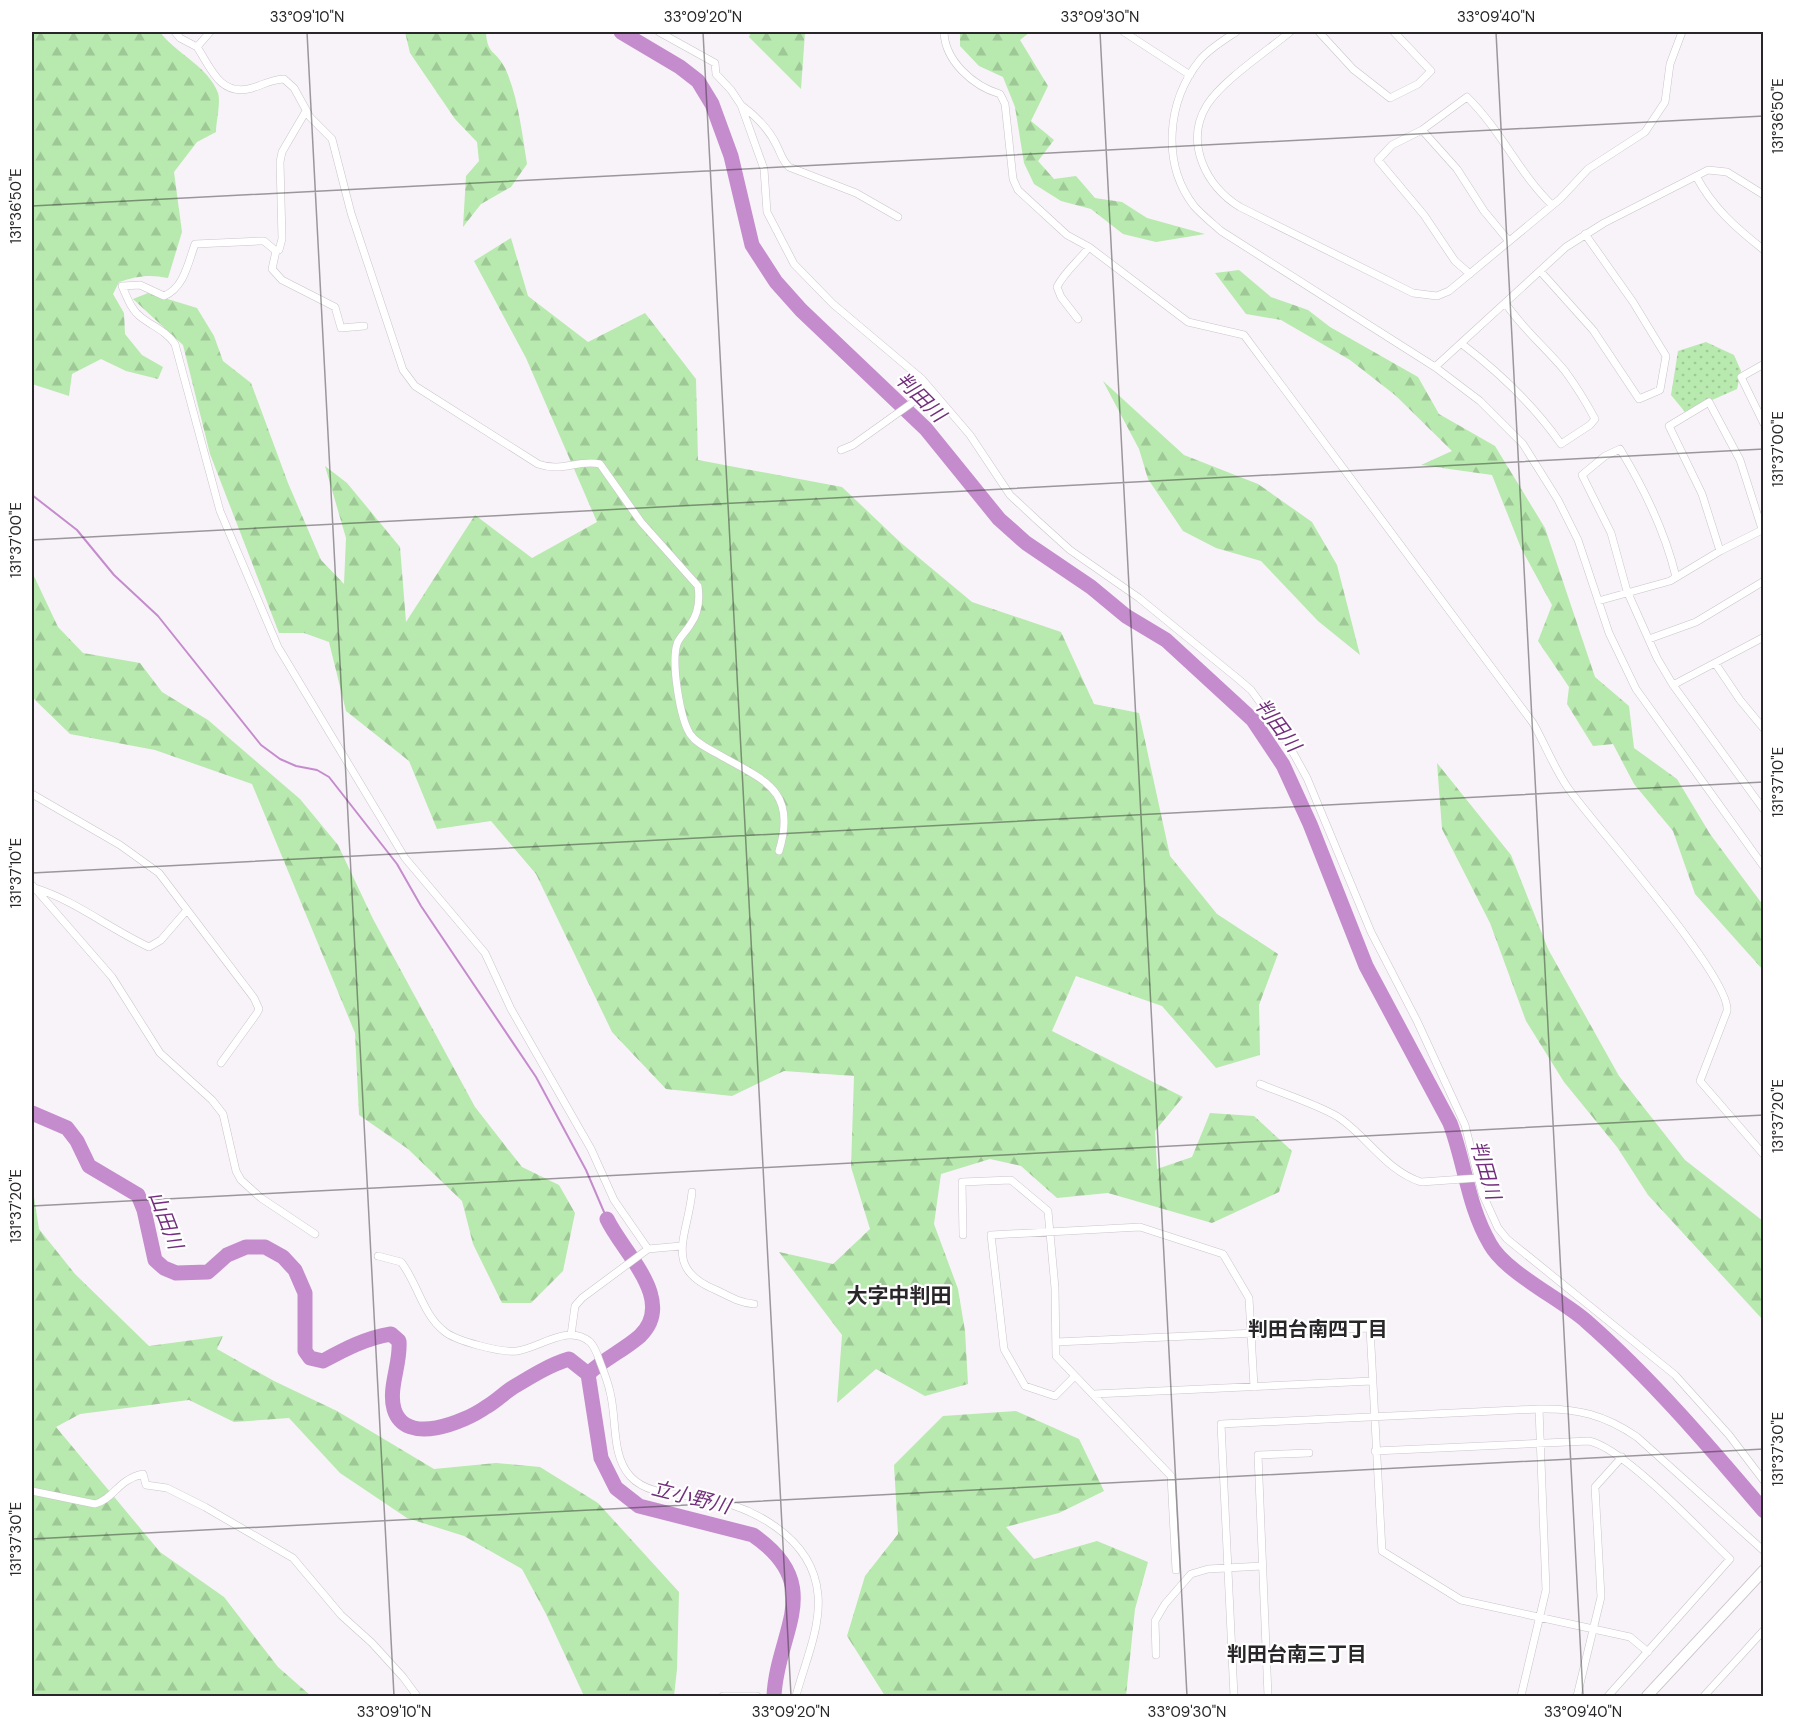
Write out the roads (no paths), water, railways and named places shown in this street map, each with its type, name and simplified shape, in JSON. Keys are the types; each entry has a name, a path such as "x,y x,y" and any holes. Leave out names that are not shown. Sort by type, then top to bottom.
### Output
{"street":[{"path":"175,32 180,38 196,47 223,86 235,90 249,89 269,80 284,79 294,88 306,111 324,128 336,151 351,213 407,377 415,386 538,464 552,469 566,468 588,461 600,464 641,522 698,586 697,613 676,645 679,704 691,736 701,745 763,781 779,795 784,809 779,851"},
{"path":"196,47 210,32"},
{"path":"659,32 714,63 716,74 741,105 764,169 767,212 794,264 833,304 930,390 970,435 1010,495 1070,550 1146,604 1251,690 1281,731 1307,778 1371,932 1417,1022 1465,1125 1476,1179 1489,1210 1507,1239 1675,1375 1729,1435 1764,1481"},
{"path":"944,32 945,42 970,80 980,87 1000,94 1005,104 1013,179 1018,190 1067,235 1089,247 1188,322 1244,335 1533,723 1567,787 1675,920 1717,982 1728,1004 1727,1011 1700,1081 1764,1155"},
{"path":"1124,32 1190,75"},
{"path":"1236,32 1201,58 1190,75 1174,112 1172,152 1194,205 1221,231 1435,368 1480,401 1523,444 1558,500 1578,540 1609,633 1636,689 1764,867"},
{"path":"1289,32 1233,79 1207,105 1199,129 1199,146 1202,161 1214,187 1224,198 1240,207 1413,293 1437,296 1449,291 1552,206 1588,169 1635,140 1655,121 1665,102 1670,64 1682,32"},
{"path":"1319,32 1353,69 1390,98 1418,84 1431,71 1394,32"},
{"path":"1470,274 1455,261 1424,214 1378,160 1392,145 1422,130 1467,97 1497,129 1521,172 1552,206"},
{"path":"741,105 754,115 768,131 781,158 789,167 856,193 898,217"},
{"path":"306,111 282,152 280,162 282,238 272,269 282,280 334,307 341,328 364,326"},
{"path":"1422,130 1457,169 1484,211 1508,240"},
{"path":"1435,368 1566,247 1585,234 1708,170 1727,172 1764,195"},
{"path":"1696,176 1707,196 1727,220 1764,250"},
{"path":"1541,272 1593,330 1639,399 1660,390 1666,356 1633,302 1585,234"},
{"path":"276,251 264,241 195,244 174,292 164,296 140,285 122,286 132,308 141,318 160,329 175,344 220,512 278,646 405,858 485,953 511,1009 582,1132 614,1200 648,1249"},
{"path":"1078,320 1061,297 1057,287 1062,276 1077,265 1089,247"},
{"path":"1462,344 1509,383 1543,419 1561,444 1590,425 1595,418 1565,371 1519,323 1506,304"},
{"path":"1764,364 1741,377 1764,424"},
{"path":"841,450 853,446 930,390"},
{"path":"1598,601 1676,577 1763,529 1740,460 1709,402 1669,426 1702,494 1720,551"},
{"path":"1676,577 1662,530 1649,501 1620,449 1605,456 1582,475 1611,533 1627,591 1672,685 1764,810"},
{"path":"1649,639 1696,622 1764,581"},
{"path":"1672,685 1764,637"},
{"path":"1715,663 1740,700 1764,729"},
{"path":"32,794 143,861 168,883 254,998 259,1009 221,1063"},
{"path":"33,886 75,904 115,931 149,948 161,940 187,910"},
{"path":"33,886 112,977 160,1053 223,1114 236,1172 241,1180 261,1197 315,1234"},
{"path":"1260,1084 1340,1118 1382,1157 1412,1179 1421,1182 1476,1179"},
{"path":"963,1235 962,1182 1011,1180 1048,1211 1056,1356 1171,1476 1176,1570"},
{"path":"692,1192 690,1214 681,1246 688,1273 695,1281 741,1303 754,1304"},
{"path":"1076,1376 1055,1396 1025,1386 1004,1349 991,1235 1140,1227 1223,1254 1249,1298 1254,1387"},
{"path":"571,1335 575,1306 582,1298 648,1249 681,1246"},
{"path":"378,1256 401,1262 437,1324 451,1336 507,1352 519,1351 571,1335 590,1342 596,1351 610,1393 617,1442 629,1475 642,1485 660,1492 700,1497 743,1508 764,1518 785,1535 807,1560 815,1577 819,1596 812,1639 796,1696"},
{"path":"1056,1342 1370,1328 1382,1551 1461,1600 1539,1619 1630,1637 1648,1652"},
{"path":"1094,1394 1372,1381"},
{"path":"1521,1696 1546,1590 1539,1409"},
{"path":"1234,1696 1221,1424 1539,1409 1588,1412 1615,1421 1657,1454 1764,1551"},
{"path":"1375,1451 1589,1440 1612,1449 1622,1457 1730,1559 1608,1696"},
{"path":"1268,1696 1258,1455 1309,1453"},
{"path":"1576,1696 1600,1597 1595,1486 1622,1457"},
{"path":"32,1491 95,1504 102,1502 129,1477 143,1474 146,1485 167,1488 205,1507 302,1566 341,1615 372,1643 417,1696"},
{"path":"1156,1655 1155,1621 1183,1581 1191,1574 1208,1569 1262,1566"},
{"path":"1647,1696 1764,1570"},
{"path":"1704,1696 1764,1630"},
{"path":"723,1696 757,1696"}],"waterway":[{"name":"判田川","path":"621,32 680,67 698,81 712,104 731,156 752,245 776,282 801,310 926,429 999,519 1026,543 1091,587 1126,616 1166,640 1253,720 1283,765 1310,824 1366,966 1450,1123 1472,1200 1490,1244 1508,1265 1586,1321 1633,1365 1764,1511"},
{"path":"32,495 77,530 114,575 158,616 261,745 280,759 296,766 317,770 329,777 397,864 421,906 536,1077 586,1170 607,1219"},
{"name":"山田川","path":"32,1113 67,1128 77,1141 89,1166 138,1195 144,1210 155,1260 164,1268 176,1273 208,1272 227,1255 246,1247 265,1247 283,1257 295,1270 305,1293 305,1351 310,1358 323,1361 364,1341 391,1334 399,1341 393,1384 394,1409 400,1420 410,1427 436,1428 464,1419 489,1405 512,1388 569,1359 588,1374"},
{"name":"立小野川","path":"588,1374 640,1336 650,1322 653,1307 650,1292 643,1277 607,1219"},
{"name":"立小野川","path":"588,1374 601,1458 616,1488 639,1506 753,1535 775,1554 788,1573 793,1591 792,1610 774,1696"}],"district":[{"name":"大字中判田","path":"899,1296"},
{"name":"判田台南四丁目","path":"1318,1329"},
{"name":"判田台南三丁目","path":"1297,1654"}]}
